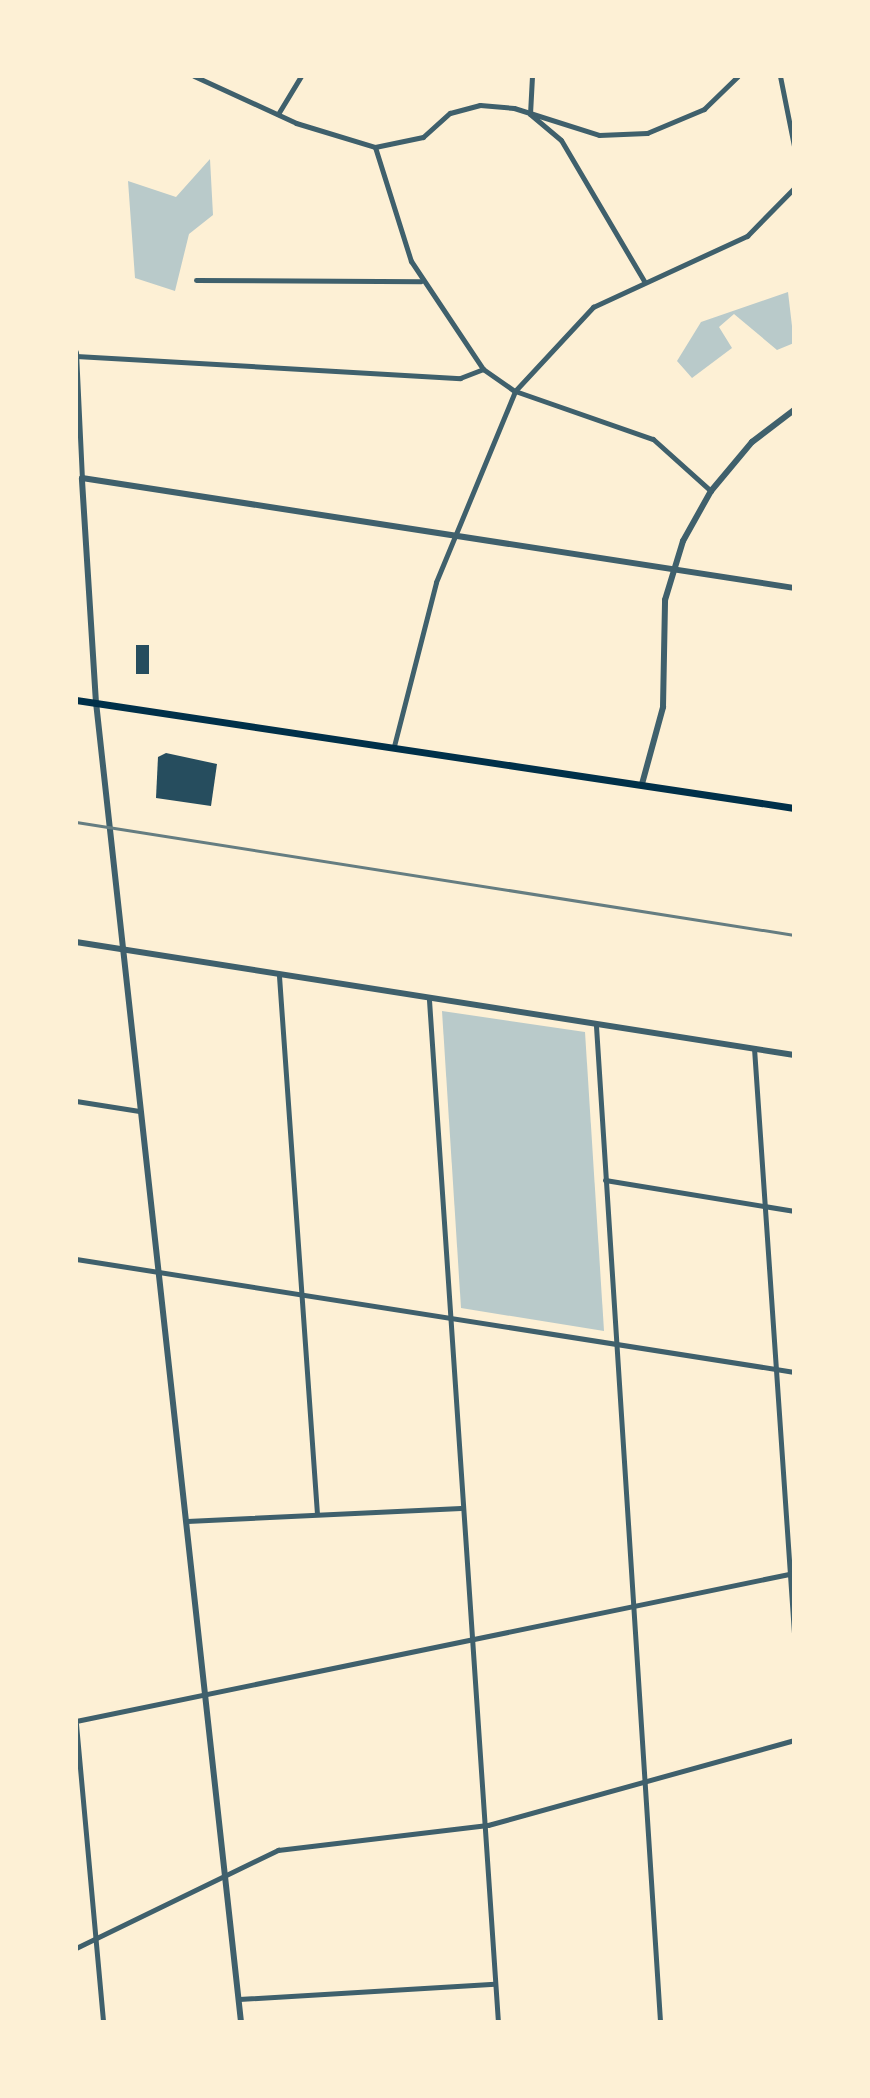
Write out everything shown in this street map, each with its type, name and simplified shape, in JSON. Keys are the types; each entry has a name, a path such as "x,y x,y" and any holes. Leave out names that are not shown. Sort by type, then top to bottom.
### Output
{"main road":[{"path":"76,700 794,808"}],"street":[{"path":"194,76 278,114 375,147 423,137 463,107 530,114 584,132 647,133 691,117 738,76"},
{"path":"278,114 301,76"},
{"path":"530,114 532,76"},
{"path":"780,76 794,146"},
{"path":"530,114 561,140 644,281"},
{"path":"375,147 395,223 422,281 483,369 515,391 653,439 711,491"},
{"path":"394,746 454,533 515,391 593,307 747,236 794,188"},
{"path":"196,280 422,281"},
{"path":"241,2022 96,703 76,354 460,378 483,369"},
{"path":"642,784 663,707 661,630 673,570 711,491 752,442 794,410"},
{"path":"82,478 454,533 794,588"},
{"path":"76,942 429,1000 794,1055"},
{"path":"279,976 317,1514"},
{"path":"429,1000 482,1826 498,2022"},
{"path":"596,1026 660,2022"},
{"path":"754,1048 794,1633"},
{"path":"76,1101 139,1111"},
{"path":"605,1180 794,1211"},
{"path":"76,1259 794,1372"},
{"path":"187,1521 461,1508"},
{"path":"103,2022 76,1723 792,1573"},
{"path":"76,1948 98,1940 225,1873 294,1846 482,1826 794,1740"},
{"path":"239,1999 495,1984"}],"shaded area":[{"path":"210,159 213,215 189,234 175,291 135,278 128,181 176,197"},
{"path":"788,292 794,343 777,350 734,314 719,327 732,348 692,378 677,361 701,322"},
{"path":"442,1011 585,1032 604,1331 461,1308"}],"building":[{"path":"136,645 149,645 149,674 136,674"},
{"path":"166,753 217,764 211,806 156,798 158,757"}],"railway":[{"path":"76,822 794,935"}]}
